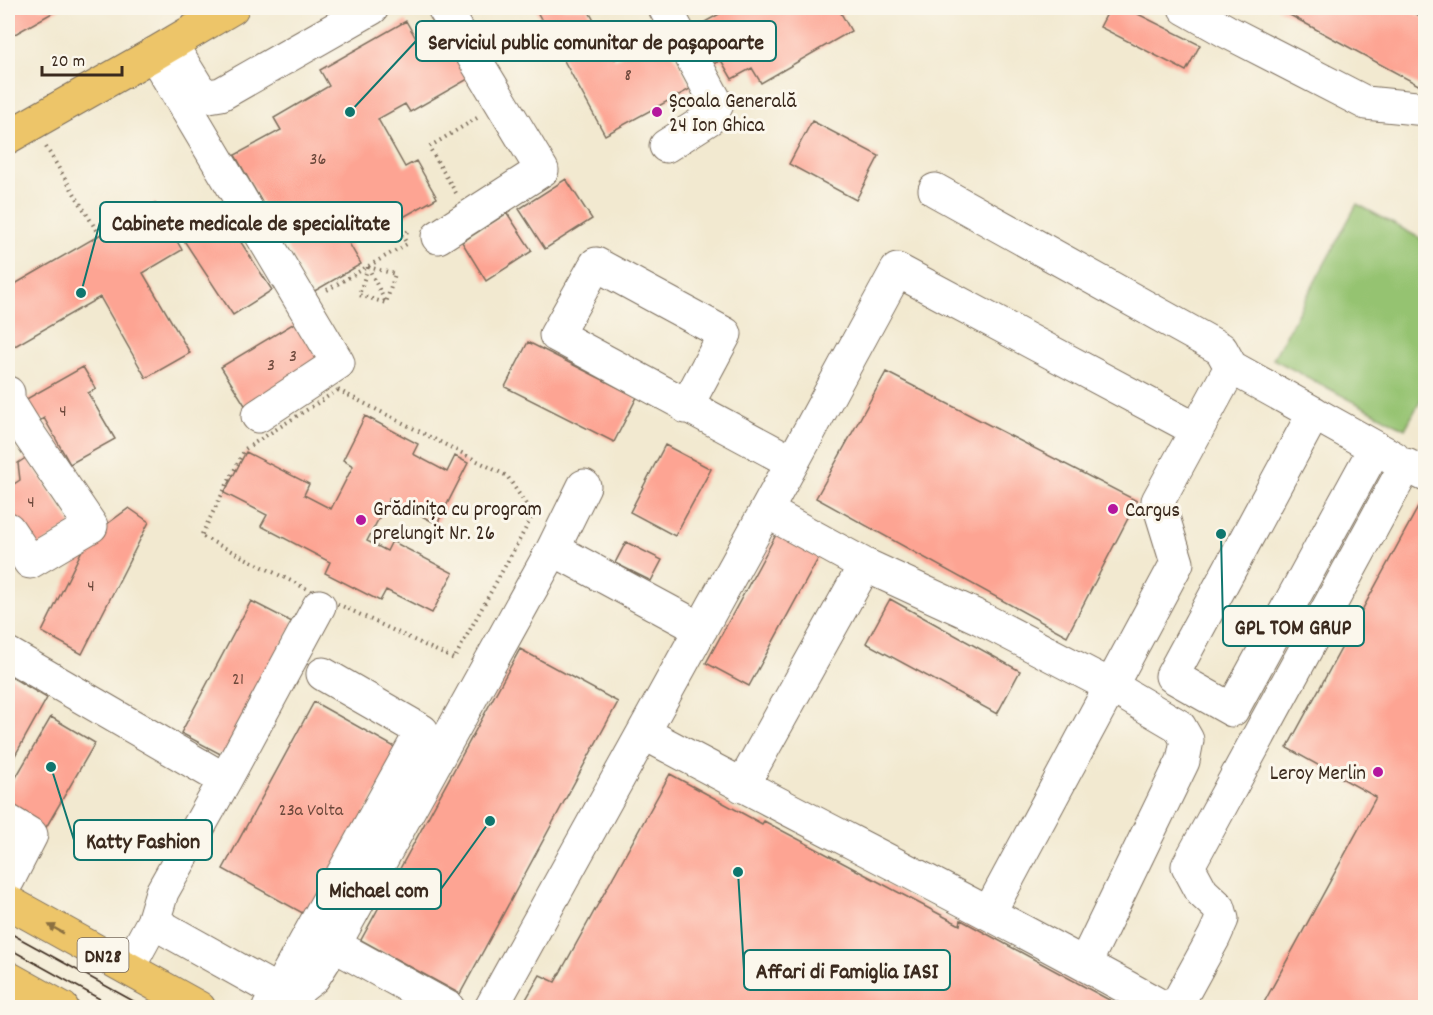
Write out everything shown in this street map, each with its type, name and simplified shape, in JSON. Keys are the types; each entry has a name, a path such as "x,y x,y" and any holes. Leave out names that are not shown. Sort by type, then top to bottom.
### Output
{"main road":[{"path":"20,130 232,8"},
{"name":"DN28","path":"8,903 199,1008"},
{"path":"8,978 62,1008"}],"street":[{"path":"162,49 199,90 209,96 221,94 372,8"},
{"path":"425,233 542,170 444,8"},
{"path":"665,8 717,104 710,118 666,147"},
{"path":"1185,8 1366,103 1425,109"},
{"path":"162,49 303,304 341,368 258,416"},
{"path":"935,190 1221,349 1231,367 1416,470 1188,866 1202,892 1219,908 1222,919 1174,1008"},
{"path":"686,407 725,334 596,264 556,335 686,407 792,462"},
{"path":"491,1008 897,270 1197,430"},
{"path":"989,913 1177,562 1158,501 1231,367"},
{"path":"8,393 17,436 90,526 30,562 8,529"},
{"path":"1314,413 1172,676 1232,710 1375,448"},
{"path":"284,999 313,978 334,945 553,549 584,486"},
{"path":"766,511 865,565 980,618 1111,686 1179,726 1187,740 1183,761 1084,963"},
{"path":"553,549 701,628"},
{"path":"742,786 865,565"},
{"path":"128,968 153,922 162,892 321,601"},
{"path":"8,654 225,780"},
{"path":"284,999 422,731 323,674"},
{"path":"644,733 1084,963 1164,1008"},
{"path":"8,821 31,835 8,880"},
{"path":"153,922 284,999"},
{"path":"334,945 448,1008"}],"path":[{"path":"460,200 429,147 502,103"},
{"path":"20,130 100,236"},
{"path":"303,304 407,244 402,235 425,233"},
{"path":"368,267 386,303"},
{"path":"368,267 395,274 386,303"},
{"path":"368,267 359,296 386,303"},
{"path":"338,390 507,476 532,515 454,659 321,601 201,536 245,449 338,390"}],"green space":[{"path":"1357,204 1425,241 1425,392 1405,429 1273,359"}],"building":[{"path":"8,8 61,8 8,38"},
{"path":"535,8 587,8 615,59 662,34 692,88 605,135"},
{"path":"730,8 838,8 851,31 761,83 752,68 732,79 721,60 706,68 685,33"},
{"path":"1110,8 1126,8 1200,45 1186,71 1100,27"},
{"path":"1277,8 1404,8 1426,19 1426,80 1422,87"},
{"path":"406,21 426,56 448,44 468,79 410,112 405,104 378,119 405,167 416,161 437,198 391,224 384,213 345,236 361,264 313,292 235,155 281,130 274,118 329,86 320,70"},
{"path":"812,121 879,156 856,200 789,164"},
{"path":"566,179 592,219 545,249 519,209"},
{"path":"155,203 182,250 143,273 190,353 146,378 100,297 15,346 8,332 8,288"},
{"path":"218,207 272,290 233,315 179,233"},
{"path":"507,213 532,251 486,281 462,242"},
{"path":"296,322 321,362 246,407 221,367"},
{"path":"528,342 637,397 614,442 505,387"},
{"path":"83,367 96,389 88,393 115,439 70,464 44,418 36,423 23,401"},
{"path":"886,372 1137,501 1067,636 816,498"},
{"path":"365,416 418,444 413,454 447,472 455,456 468,463 437,524 389,499 367,541 387,551 392,541 453,573 432,613 386,590 380,601 325,573 330,562 261,526 267,515 224,493 246,452 309,484 304,495 331,509 353,466 343,460"},
{"path":"665,445 711,469 675,536 630,512"},
{"path":"27,457 71,525 31,551 8,515 8,488 20,480 18,463"},
{"name":"Leroy Merlin","path":"1421,502 1426,504 1426,1008 1261,1008 1376,797 1287,748"},
{"path":"129,508 149,522 82,654 42,632 88,538"},
{"path":"777,533 819,557 749,686 706,663"},
{"path":"626,542 662,560 651,581 615,563"},
{"path":"890,599 1020,671 997,714 866,643"},
{"path":"251,601 294,623 224,756 181,733"},
{"path":"520,649 618,702 460,994 361,940"},
{"path":"8,675 47,698 8,768"},
{"path":"314,702 400,750 308,916 223,869"},
{"path":"51,717 95,743 44,831 8,810 8,791"},
{"path":"670,774 762,824 764,821 960,925 961,920 1124,1008 521,1008 540,975 555,982"}],"tram line":[{"path":"8,932 146,1008"},
{"path":"8,948 116,1008"}],"place":[{"name":"Serviciul public comunitar de pașapoarte","path":"350,112"},
{"name":"Școala Generală 24 Ion Ghica","path":"657,112"},
{"name":"Cabinete medicale de specialitate","path":"81,293"},
{"name":"Cargus","path":"1113,509"},
{"name":"Grădinița cu program prelungit Nr. 26","path":"361,520"},
{"name":"GPL TOM GRUP","path":"1221,534"},
{"name":"Katty Fashion","path":"51,767"},
{"name":"Leroy Merlin","path":"1378,772"},
{"name":"Michael com","path":"490,821"},
{"name":"Affari di Famiglia IASI","path":"738,872"}]}
